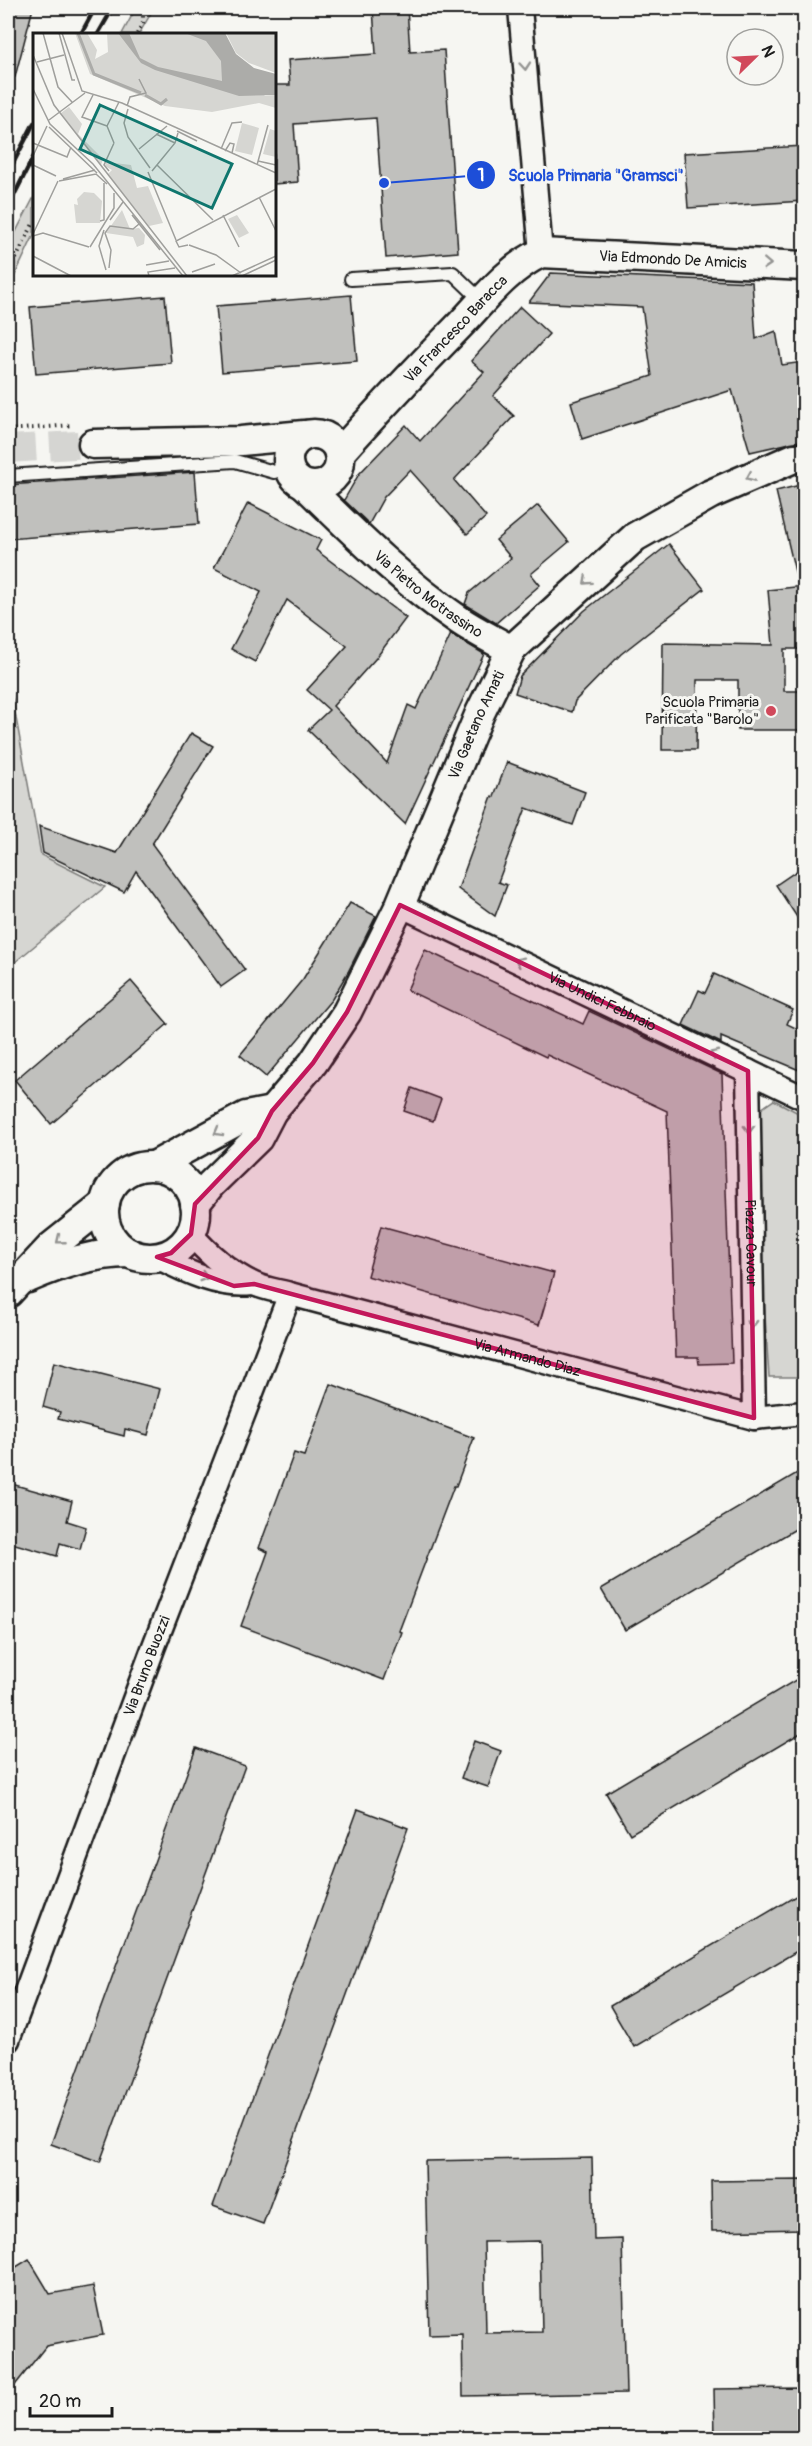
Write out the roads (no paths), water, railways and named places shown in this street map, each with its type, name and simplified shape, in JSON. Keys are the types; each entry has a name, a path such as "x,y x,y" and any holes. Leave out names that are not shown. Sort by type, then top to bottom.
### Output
{"street":[{"path":"520,8 541,252"},
{"name":"Via Edmondo De Amicis","path":"541,252 804,266"},
{"name":"Via Francesco Baracca","path":"293,471 291,445 326,451 376,412 523,261 541,252"},
{"path":"93,444 241,441 326,451"},
{"path":"241,441 321,485 326,451"},
{"path":"326,451 352,531"},
{"name":"Via Gaetano Amati","path":"195,1204 211,1184 258,1138 272,1111 313,1063 347,1012 400,905 480,713 511,650 635,537 711,494 794,458 804,458"},
{"name":"Via Pietro Motrassino","path":"293,471 352,531 409,581 458,620 511,650"},
{"name":"Via Undici Febbraio","path":"400,905 804,1098"},
{"name":"Piazza Cavour","path":"748,1071 754,1418"},
{"path":"154,1166 246,1116 272,1111"},
{"path":"14,1287 64,1262 110,1253 158,1257 171,1253 183,1244 191,1234 195,1221 195,1204 187,1184 166,1168 140,1167 127,1172 116,1180 109,1191 105,1204 105,1218 109,1232 117,1244 129,1253"},
{"path":"14,1287 51,1247 105,1204"},
{"name":"Via Armando Diaz","path":"191,1234 201,1246 223,1264 254,1284 754,1418 804,1413"},
{"name":"Via Armando Diaz","path":"158,1257 182,1270 234,1286 254,1284"},
{"name":"Via Bruno Buozzi","path":"8,2040 154,1646 290,1294"}],"lane":[{"path":"351,279 453,273 483,301"},
{"path":"8,476 235,461 274,472 293,471"}],"tunnel":[{"path":"8,449 93,444"}],"railway":[{"path":"82,33 95,8"},
{"path":"99,33 113,8"},
{"path":"8,173 33,125"},
{"path":"8,207 33,158"}],"place":[{"name":"Scuola Primaria \"Gramsci\"","path":"384,183"},
{"name":"Scuola Primaria Parificata \"Barolo\"","path":"771,711"}]}
